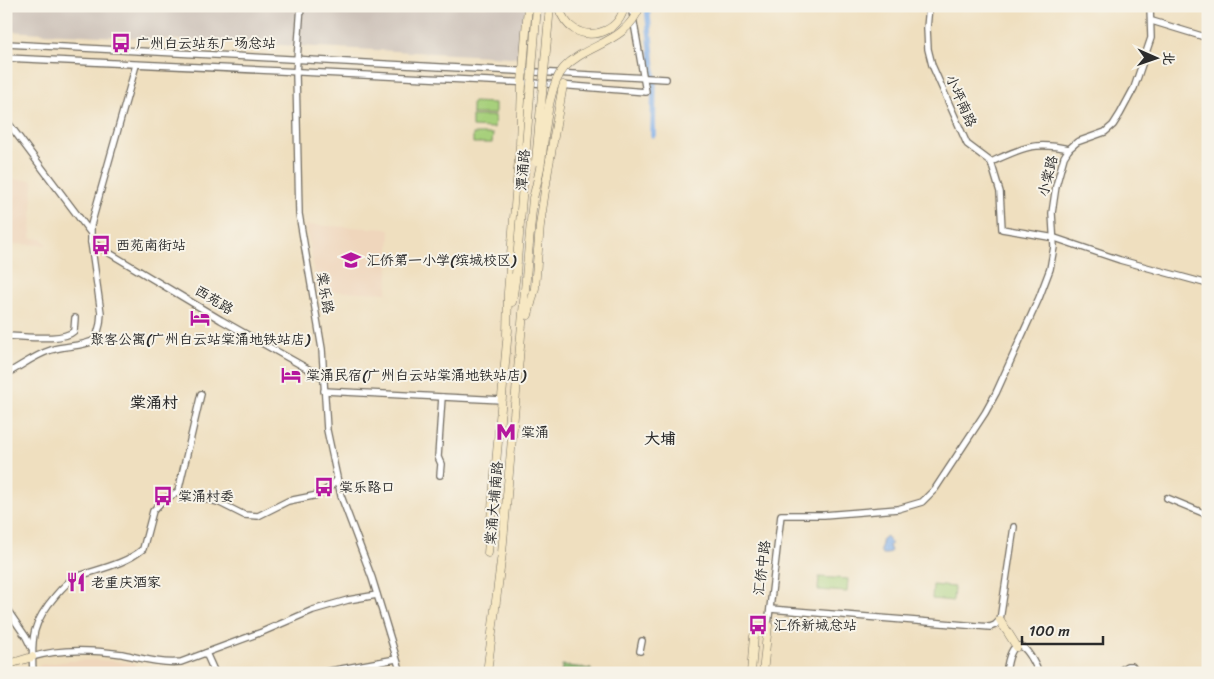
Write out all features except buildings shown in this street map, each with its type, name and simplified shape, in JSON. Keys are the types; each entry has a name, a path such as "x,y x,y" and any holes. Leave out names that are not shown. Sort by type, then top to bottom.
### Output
{"main road":[{"path":"529,6 533,17 534,49"},
{"path":"507,334 508,292 520,145 522,83 529,6"},
{"name":"潭涌路","path":"507,334 516,274 537,6"},
{"name":"潭涌路","path":"522,336 550,6"},
{"path":"558,6 564,20 573,29 592,34 602,33 612,28 619,20 624,6"},
{"path":"533,198 556,80 570,62 623,30 633,19 640,6"},
{"path":"522,336 535,288 540,225 563,85"},
{"name":"棠涌大埔南路","path":"488,553 507,334"},
{"name":"棠涌大埔南路","path":"487,673 502,554 522,336"},
{"path":"1000,620 1015,648"},
{"path":"751,673 754,636 768,625"},
{"name":"汇侨中路","path":"763,673 768,625"},
{"path":"6,659 32,657"},
{"path":"6,665 32,657"}],"street":[{"name":"棠乐路","path":"301,6 296,60 299,214 322,349 328,430 337,480 377,595"},
{"path":"6,58 563,85 646,92 631,6"},
{"name":"小坪南路","path":"930,6 927,28 928,49 932,64 967,144 991,162"},
{"name":"小棠路","path":"781,515 824,515 892,510 916,504 928,496 943,477 996,393 1040,298 1052,260 1055,238 1052,213 1056,186 1064,157 1069,148 1077,142 1104,132 1113,125 1120,114 1138,77 1151,38 1150,6"},
{"path":"1152,22 1208,38"},
{"path":"6,44 666,79"},
{"path":"6,374 48,351 62,346 88,344 96,339 101,313 90,232 136,65"},
{"path":"604,75 604,88"},
{"path":"6,120 90,232"},
{"path":"1069,148 1038,144 1025,147 991,162 1000,192 1002,229 1055,238 1120,260 1208,284"},
{"name":"西苑路","path":"91,242 221,320 324,378"},
{"path":"6,336 57,337 70,335 74,331 75,318"},
{"path":"324,390 502,400"},
{"path":"178,492 201,394"},
{"path":"440,475 441,464 438,457 442,397"},
{"path":"33,673 32,641 36,626 48,605 72,579 112,566 143,549 153,511 164,500 178,492 218,502 244,515 258,516 288,501 318,495 330,488 337,480"},
{"path":"1167,498 1208,515"},
{"name":"汇侨中路","path":"768,625 781,515"},
{"path":"770,609 983,627 995,625 1000,620 1014,527"},
{"path":"488,553 502,554"},
{"path":"32,657 69,651 101,652 170,663 180,662 206,654 313,610 348,600 377,595 401,673"},
{"path":"6,608 29,643 32,657"},
{"path":"640,651 642,641"},
{"path":"1006,673 1015,648 1022,647 1027,650 1040,673"},
{"path":"206,654 215,673"},
{"path":"318,673 396,660"},
{"path":"1117,673 1127,666 1132,666 1137,673"}],"shaded area":[{"path":"6,6 540,6 529,58 6,31"},
{"path":"6,176 8,179 33,180 31,238 42,239 47,245 6,244"},
{"name":"汇侨第一小学(缤城校区)","path":"306,225 390,229 387,293 318,292"},
{"path":"97,660 135,663 134,673 40,673 39,665"}],"green space":[{"path":"472,102 495,103 495,114 472,114"},
{"path":"472,116 495,116 494,128 472,127"},
{"path":"473,134 493,134 492,143 473,143"},
{"path":"819,577 848,579 847,592 818,590"},
{"path":"933,585 954,587 953,601 932,599"},
{"path":"562,665 591,669 591,673 561,673"}],"water":[{"path":"886,536 891,544 889,546 891,551 887,554 882,554 880,550 881,540"}],"waterway":[{"path":"647,6 654,78 653,135"}],"place":[{"name":"广州白云站东广场总站","path":"121,43"},
{"name":"西苑南街站","path":"101,245"},
{"name":"汇侨第一小学(缤城校区)","path":"351,260"},
{"name":"聚客公寓(广州白云站棠涌地铁站店)","path":"200,318"},
{"name":"棠涌民宿(广州白云站棠涌地铁站店)","path":"291,375"},
{"name":"棠涌","path":"506,432"},
{"name":"棠乐路口","path":"324,487"},
{"name":"棠涌村委","path":"163,496"},
{"name":"老重庆酒家","path":"76,582"},
{"name":"汇侨新城总站","path":"758,625"}],"district":[{"name":"棠涌村","path":"154,402"},
{"name":"大埔","path":"660,438"}]}
